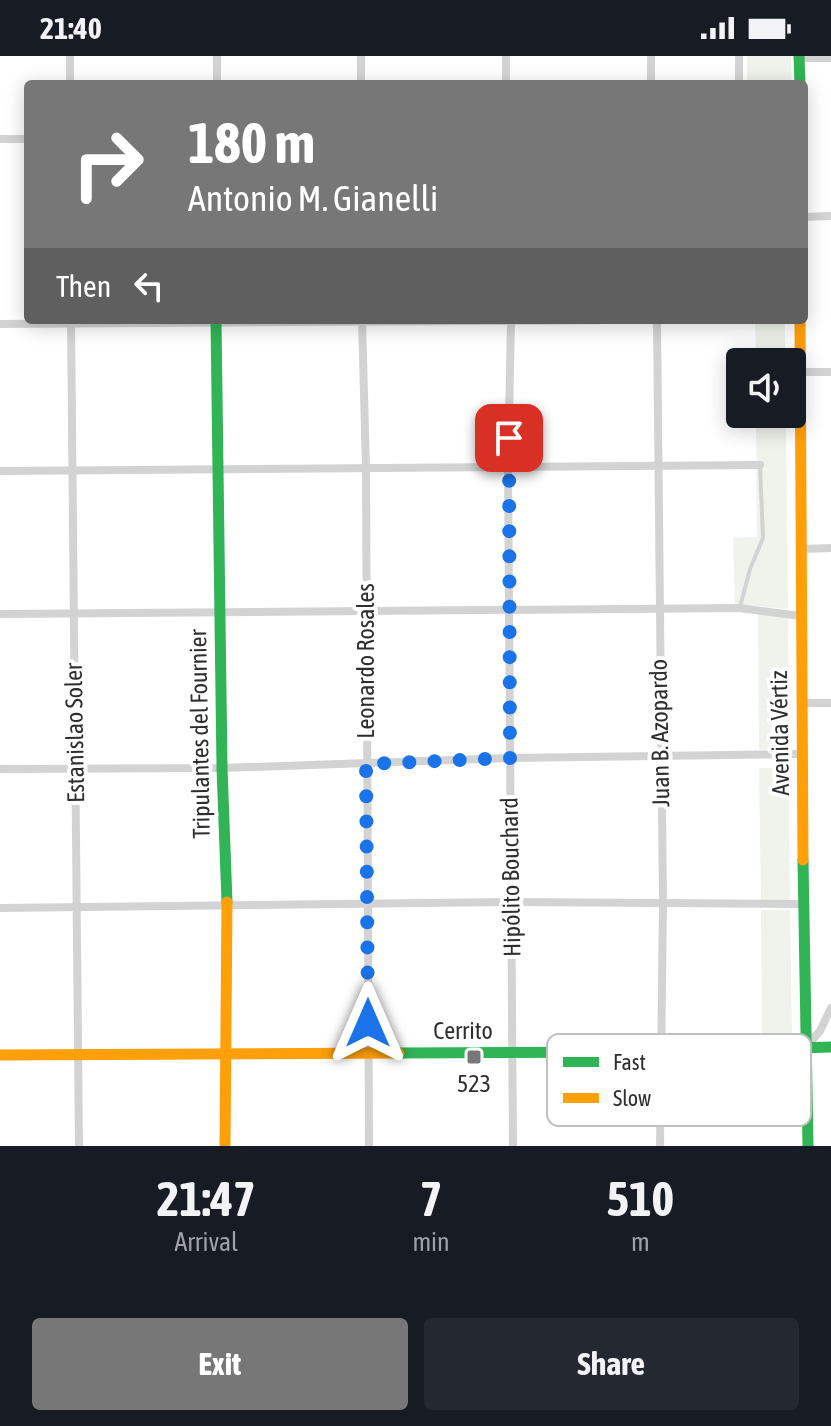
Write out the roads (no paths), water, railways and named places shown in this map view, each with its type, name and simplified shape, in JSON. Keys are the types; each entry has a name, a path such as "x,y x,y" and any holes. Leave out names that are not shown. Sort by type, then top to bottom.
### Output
{"street":[{"path":"70,56 70,80"},
{"path":"217,56 217,80"},
{"path":"361,56 361,80"},
{"path":"506,56 506,80"},
{"path":"651,56 651,80"},
{"path":"739,56 739,80"},
{"path":"800,80 800,57 831,58"},
{"path":"0,139 24,139"},
{"path":"808,217 831,216"},
{"path":"0,324 24,323"},
{"name":"Estanislao Soler","path":"71,324 79,1146"},
{"name":"Tripulantes del Fournier","path":"216,324 219,613 227,905 225,1146"},
{"name":"Leonardo Rosales","path":"362,324 366,468 369,1146"},
{"name":"Hipólito Bouchard","path":"511,324 508,467 513,1146"},
{"name":"Juan B. Azopardo","path":"657,324 663,904 661,1034"},
{"name":"Avenida Vértiz","path":"799,348 800,324"},
{"path":"806,372 831,372"},
{"name":"Avenida Vértiz","path":"800,428 806,1034"},
{"path":"0,471 760,465"},
{"path":"802,549 831,548"},
{"path":"0,614 739,608 801,616"},
{"path":"801,703 831,703"},
{"path":"0,769 222,768 510,758 802,754"},
{"path":"0,908 512,902 805,904"},
{"path":"811,1041 820,1031 831,1008"},
{"name":"Cerrito","path":"0,1055 547,1053"},
{"name":"Juan B. Azopardo","path":"660,1126 660,1146"},
{"name":"Avenida Vértiz","path":"808,1126 808,1146"}],"lane":[{"path":"739,608 763,538 760,465"}],"place":[{"name":"523","path":"474,1057"}]}
